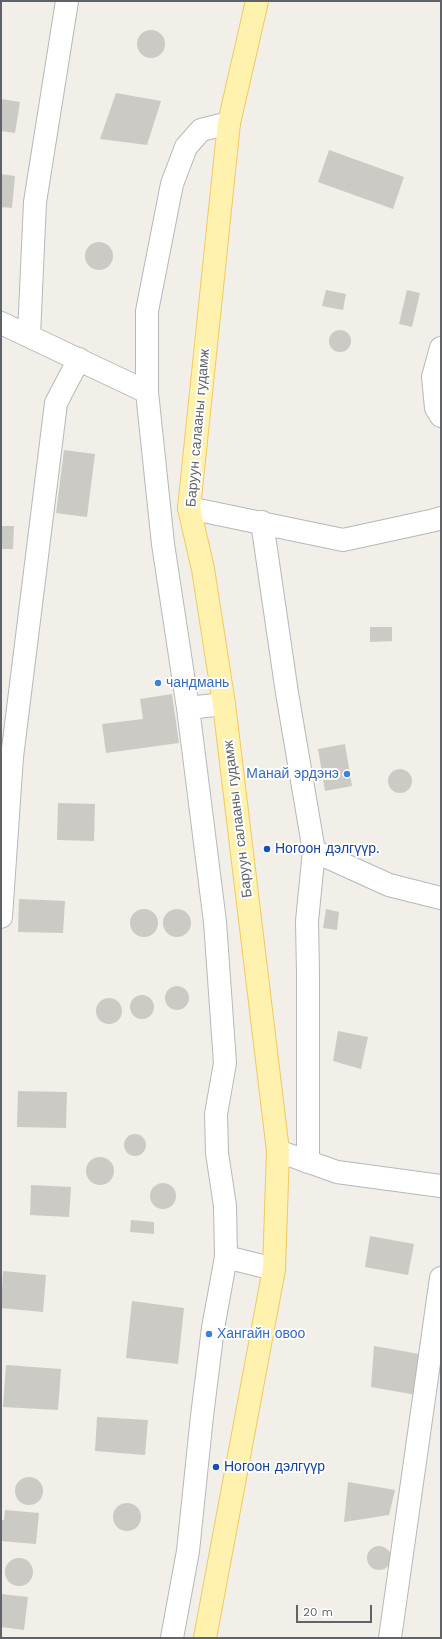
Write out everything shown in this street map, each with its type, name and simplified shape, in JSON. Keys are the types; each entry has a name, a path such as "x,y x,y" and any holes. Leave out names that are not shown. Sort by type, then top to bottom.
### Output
{"main road":[{"name":"Баруун салааны гудамж","path":"206,1638 274,1269 278,1151 224,704 203,569 189,508 229,124 257,1"}],"street":[{"path":"29,335 35,202 67,1"},
{"path":"172,1638 188,1551 212,1335 226,1257 225,1206 217,1153 216,1114 225,1063 215,922 188,708 163,544 147,392 147,312 172,184 186,147 201,130 229,124"},
{"path":"1,323 147,392"},
{"path":"441,348 433,377 436,408 441,416"},
{"path":"1,917 12,757 56,403 79,359"},
{"path":"189,508 262,522 342,540 439,522"},
{"path":"262,522 287,693 314,851 307,921 308,1162"},
{"path":"188,708 224,704"},
{"path":"314,851 389,885 441,898"},
{"path":"278,1151 337,1172 441,1186"},
{"path":"226,1257 274,1269"},
{"path":"390,1638 441,1278"}],"building":[{"path":"151,30 161,34 165,44 161,54 151,58 141,54 137,44 141,34"},
{"path":"116,93 161,101 147,145 100,139"},
{"path":"1,99 20,102 15,133 1,131"},
{"path":"329,150 404,177 393,209 318,182"},
{"path":"1,174 15,176 12,208 1,207"},
{"path":"99,242 109,246 113,256 109,266 99,270 89,266 85,256 89,246"},
{"path":"326,290 346,294 343,310 322,306"},
{"path":"407,290 420,293 412,327 399,324"},
{"path":"340,330 348,333 351,341 348,349 340,352 332,349 329,341 332,333"},
{"path":"64,450 95,454 87,517 56,513"},
{"path":"1,526 14,526 13,549 1,549"},
{"path":"370,627 392,627 392,641 370,642"},
{"path":"172,694 179,743 106,753 102,724 143,719 140,699"},
{"path":"345,744 352,786 325,791 318,749"},
{"path":"400,769 408,773 412,781 408,789 400,793 392,789 388,781 392,773"},
{"path":"58,803 95,804 94,841 57,840"},
{"path":"19,899 65,901 63,933 18,932"},
{"path":"144,909 154,913 158,923 154,933 144,937 134,933 130,923 134,913"},
{"path":"177,909 187,913 191,923 187,933 177,937 167,933 163,923 167,913"},
{"path":"326,909 339,912 337,930 323,928"},
{"path":"177,986 182,987 188,993 188,1003 182,1009 177,1010 172,1009 166,1003 165,998 166,993 172,987"},
{"path":"142,995 151,998 154,1007 151,1016 142,1019 133,1016 130,1007 133,998"},
{"path":"109,998 118,1002 122,1011 118,1020 109,1024 100,1020 96,1011 100,1002"},
{"path":"338,1031 368,1037 361,1069 333,1061"},
{"path":"18,1091 67,1092 66,1128 17,1127"},
{"path":"135,1134 143,1137 146,1145 143,1153 135,1156 127,1153 124,1145 127,1137"},
{"path":"100,1157 106,1158 110,1161 113,1165 113,1177 110,1181 106,1184 100,1185 94,1184 90,1181 87,1177 86,1171 87,1165 90,1161 94,1158"},
{"path":"163,1183 172,1187 176,1196 172,1205 163,1209 154,1205 150,1196 154,1187"},
{"path":"31,1185 71,1187 69,1217 30,1215"},
{"path":"131,1220 154,1222 154,1234 130,1232"},
{"path":"370,1236 414,1244 408,1275 365,1267"},
{"path":"3,1271 46,1275 43,1312 1,1308"},
{"path":"132,1301 184,1308 178,1364 126,1358"},
{"path":"374,1346 425,1355 422,1396 371,1387"},
{"path":"6,1365 61,1369 58,1410 3,1407"},
{"path":"97,1417 148,1420 145,1455 95,1451"},
{"path":"29,1477 39,1481 43,1491 39,1501 29,1505 19,1501 15,1491 19,1481"},
{"path":"348,1482 395,1490 389,1515 344,1522"},
{"path":"127,1503 133,1504 137,1507 140,1511 140,1523 137,1527 133,1530 127,1531 121,1530 117,1527 114,1523 113,1517 114,1511 117,1507 121,1504"},
{"path":"5,1510 39,1513 36,1544 1,1541 1,1520 4,1520"},
{"path":"379,1546 384,1547 390,1553 390,1563 384,1569 379,1570 374,1569 368,1563 367,1558 368,1553 374,1547"},
{"path":"19,1558 29,1562 33,1572 29,1582 19,1586 9,1582 5,1572 9,1562"},
{"path":"1,1594 28,1597 24,1630 1,1627"}],"place":[{"name":"чандмань","path":"158,683"},
{"name":"Манай эрдэнэ","path":"347,774"},
{"name":"Ногоон дэлгүүр.","path":"267,849"},
{"name":"Хангайн овоо","path":"209,1334"},
{"name":"Ногоон дэлгүүр","path":"216,1467"}]}
